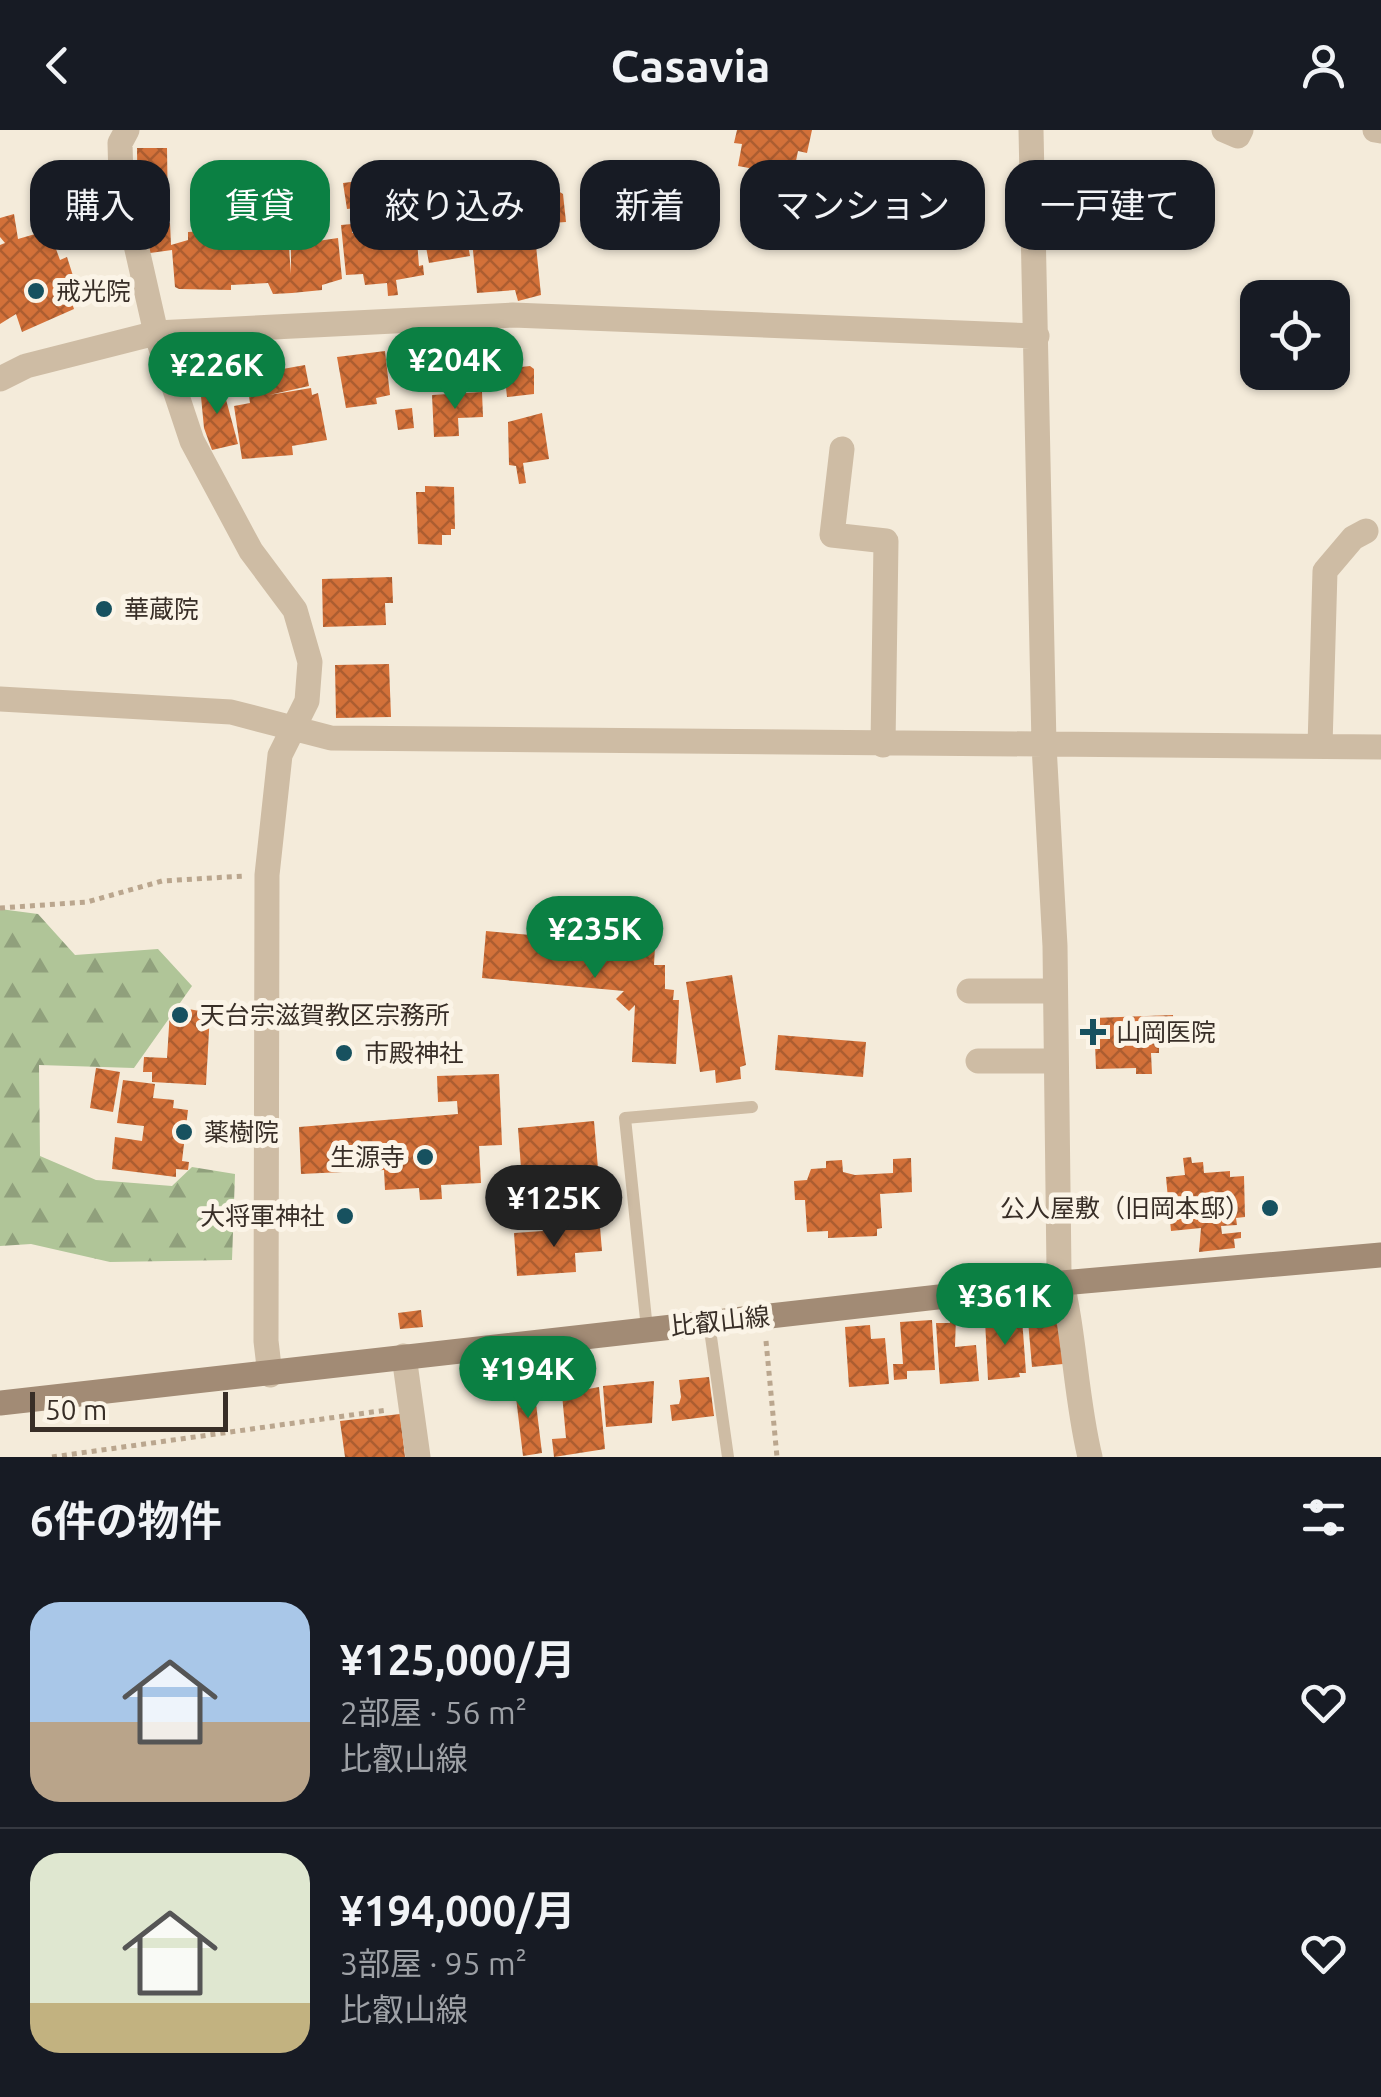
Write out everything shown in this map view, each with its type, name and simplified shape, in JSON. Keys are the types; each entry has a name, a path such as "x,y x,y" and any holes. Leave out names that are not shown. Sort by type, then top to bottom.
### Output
{"main road":[{"name":"比叡山線","path":"0,1403 1062,1284 1381,1256"}],"street":[{"path":"1031,130 1044,746 1062,1284 1078,1405 1090,1457"},
{"path":"1224,130 1238,136 1241,130"},
{"path":"120,134 121,178 156,333 192,442 251,551 295,610 310,662 307,701 280,755 267,875 266,1341 270,1375"},
{"path":"0,379 26,366 156,333 513,315 782,322 1037,336"},
{"path":"842,450 832,535 886,541 883,745"},
{"path":"1320,746 1326,571 1353,538 1366,530"},
{"path":"0,698 231,712 332,738 1381,747"},
{"path":"969,990 1055,991"},
{"path":"978,1061 1056,1061"},
{"path":"404,1356 418,1457"}],"lane":[{"path":"647,1329 625,1118 752,1107"},
{"path":"709,1322 728,1457"}],"path":[{"path":"0,908 87,902 162,881 267,875"},
{"path":"766,1338 777,1457"},
{"path":"52,1457 410,1407"}],"green space":[{"path":"0,909 38,914 75,955 158,949 192,986 134,1068 39,1065 40,1156 96,1180 172,1186 192,1167 235,1174 232,1260 110,1262 31,1244 0,1246"}],"building":[{"path":"737,130 812,130 807,153 798,151 796,160 740,160 738,166 742,144 734,143"},
{"path":"137,148 167,148 167,160 137,160"},
{"path":"350,182 350,209 347,209 343,183"},
{"path":"560,192 563,194 566,222 560,222"},
{"path":"14,214 18,239 30,236 30,250 56,250 60,260 67,257 74,279 65,282 74,309 22,332 16,314 0,324 0,245 5,243 0,237 0,218"},
{"path":"170,223 171,245 188,240 190,232 190,250 289,250 291,274 291,250 330,250 330,239 338,238 342,279 322,285 322,290 292,293 273,294 268,283 231,285 231,290 179,289 175,287 172,250 150,253 149,250 170,250"},
{"path":"350,224 350,250 418,250 424,275 396,280 398,295 388,296 387,283 365,285 363,274 346,275 341,225"},
{"path":"427,250 469,250 470,256 429,263"},
{"path":"473,250 536,250 541,295 518,301 515,290 477,293"},
{"path":"416,330 478,330 480,367 424,370 425,378 440,377 440,386 419,387"},
{"path":"194,339 197,355 176,357 174,342"},
{"path":"385,351 390,395 376,398 377,404 346,408 337,357"},
{"path":"305,365 309,386 269,395 311,388 312,395 318,393 327,440 292,446 293,455 242,459 234,406 250,403 248,389 268,386 266,372"},
{"path":"504,369 534,369 534,394 507,397"},
{"path":"221,381 238,444 212,450 204,428 200,386"},
{"path":"482,392 483,417 458,418 459,436 434,437 432,395"},
{"path":"412,408 414,428 398,430 395,410"},
{"path":"542,413 549,459 523,463 526,483 519,484 516,466 509,465 508,422"},
{"path":"425,486 454,487 455,529 451,529 451,535 442,535 442,545 418,544 416,492 425,492"},
{"path":"392,577 393,603 385,603 386,625 323,627 322,579"},
{"path":"389,664 391,717 336,718 335,665"},
{"path":"486,931 655,946 654,965 665,965 665,989 674,990 673,1000 679,1000 676,1064 632,1062 635,1005 629,1011 616,999 624,991 482,978"},
{"path":"732,975 746,1065 740,1067 741,1079 716,1083 715,1070 700,1072 686,982"},
{"path":"178,1007 210,1013 206,1085 152,1082 152,1072 143,1072 144,1057 167,1058 170,1011 177,1011"},
{"path":"1173,1015 1174,1035 1159,1042 1159,1053 1151,1053 1152,1074 1136,1074 1136,1068 1096,1069 1094,1018"},
{"path":"778,1035 866,1042 863,1077 775,1070"},
{"path":"96,1068 120,1072 113,1112 90,1108"},
{"path":"499,1074 502,1145 479,1146 481,1183 441,1185 442,1199 420,1200 419,1188 385,1190 384,1170 301,1174 299,1127 458,1114 457,1101 438,1102 437,1076"},
{"path":"123,1080 155,1084 153,1098 174,1100 173,1108 188,1110 182,1161 189,1162 188,1170 176,1169 176,1177 112,1169 115,1137 142,1141 144,1126 117,1123"},
{"path":"594,1121 602,1216 525,1222 518,1128"},
{"path":"1191,1157 1192,1163 1203,1162 1204,1173 1230,1171 1230,1177 1244,1176 1245,1217 1236,1218 1237,1225 1221,1226 1222,1234 1241,1232 1241,1238 1234,1239 1235,1248 1199,1252 1201,1228 1171,1231 1166,1177 1185,1175 1183,1158"},
{"path":"911,1158 912,1192 880,1194 882,1228 877,1229 877,1236 828,1238 828,1231 807,1232 805,1200 795,1200 794,1181 807,1180 811,1169 826,1168 826,1161 842,1160 843,1172 855,1175 893,1173 893,1159"},
{"path":"600,1227 602,1251 575,1253 576,1272 517,1276 514,1233"},
{"path":"1043,1308 1044,1313 1059,1311 1063,1364 1032,1367 1027,1309"},
{"path":"421,1310 423,1327 400,1329 398,1313"},
{"path":"950,1316 956,1316 955,1347 976,1345 979,1381 940,1384 936,1323 950,1323"},
{"path":"1022,1318 1026,1373 988,1380 985,1320"},
{"path":"932,1320 935,1370 907,1371 907,1379 894,1380 893,1364 903,1364 900,1322"},
{"path":"870,1325 871,1339 885,1338 889,1384 849,1387 845,1327"},
{"path":"709,1377 714,1416 672,1421 670,1405 679,1404 681,1397 679,1380"},
{"path":"654,1381 652,1423 606,1427 603,1386"},
{"path":"534,1387 542,1453 523,1456 515,1389"},
{"path":"599,1387 605,1449 554,1457 552,1439 566,1438 562,1394"},
{"path":"400,1414 405,1457 345,1457 340,1421"}],"place":[{"name":"戒光院","path":"36,291"},
{"name":"華蔵院","path":"104,609"},
{"name":"天台宗滋賀教区宗務所","path":"180,1015"},
{"name":"山岡医院","path":"1093,1032"},
{"name":"市殿神社","path":"344,1053"},
{"name":"薬樹院","path":"184,1132"},
{"name":"生源寺","path":"425,1157"},
{"name":"公人屋敷（旧岡本邸）","path":"1270,1208"},
{"name":"大将軍神社","path":"345,1216"}]}
